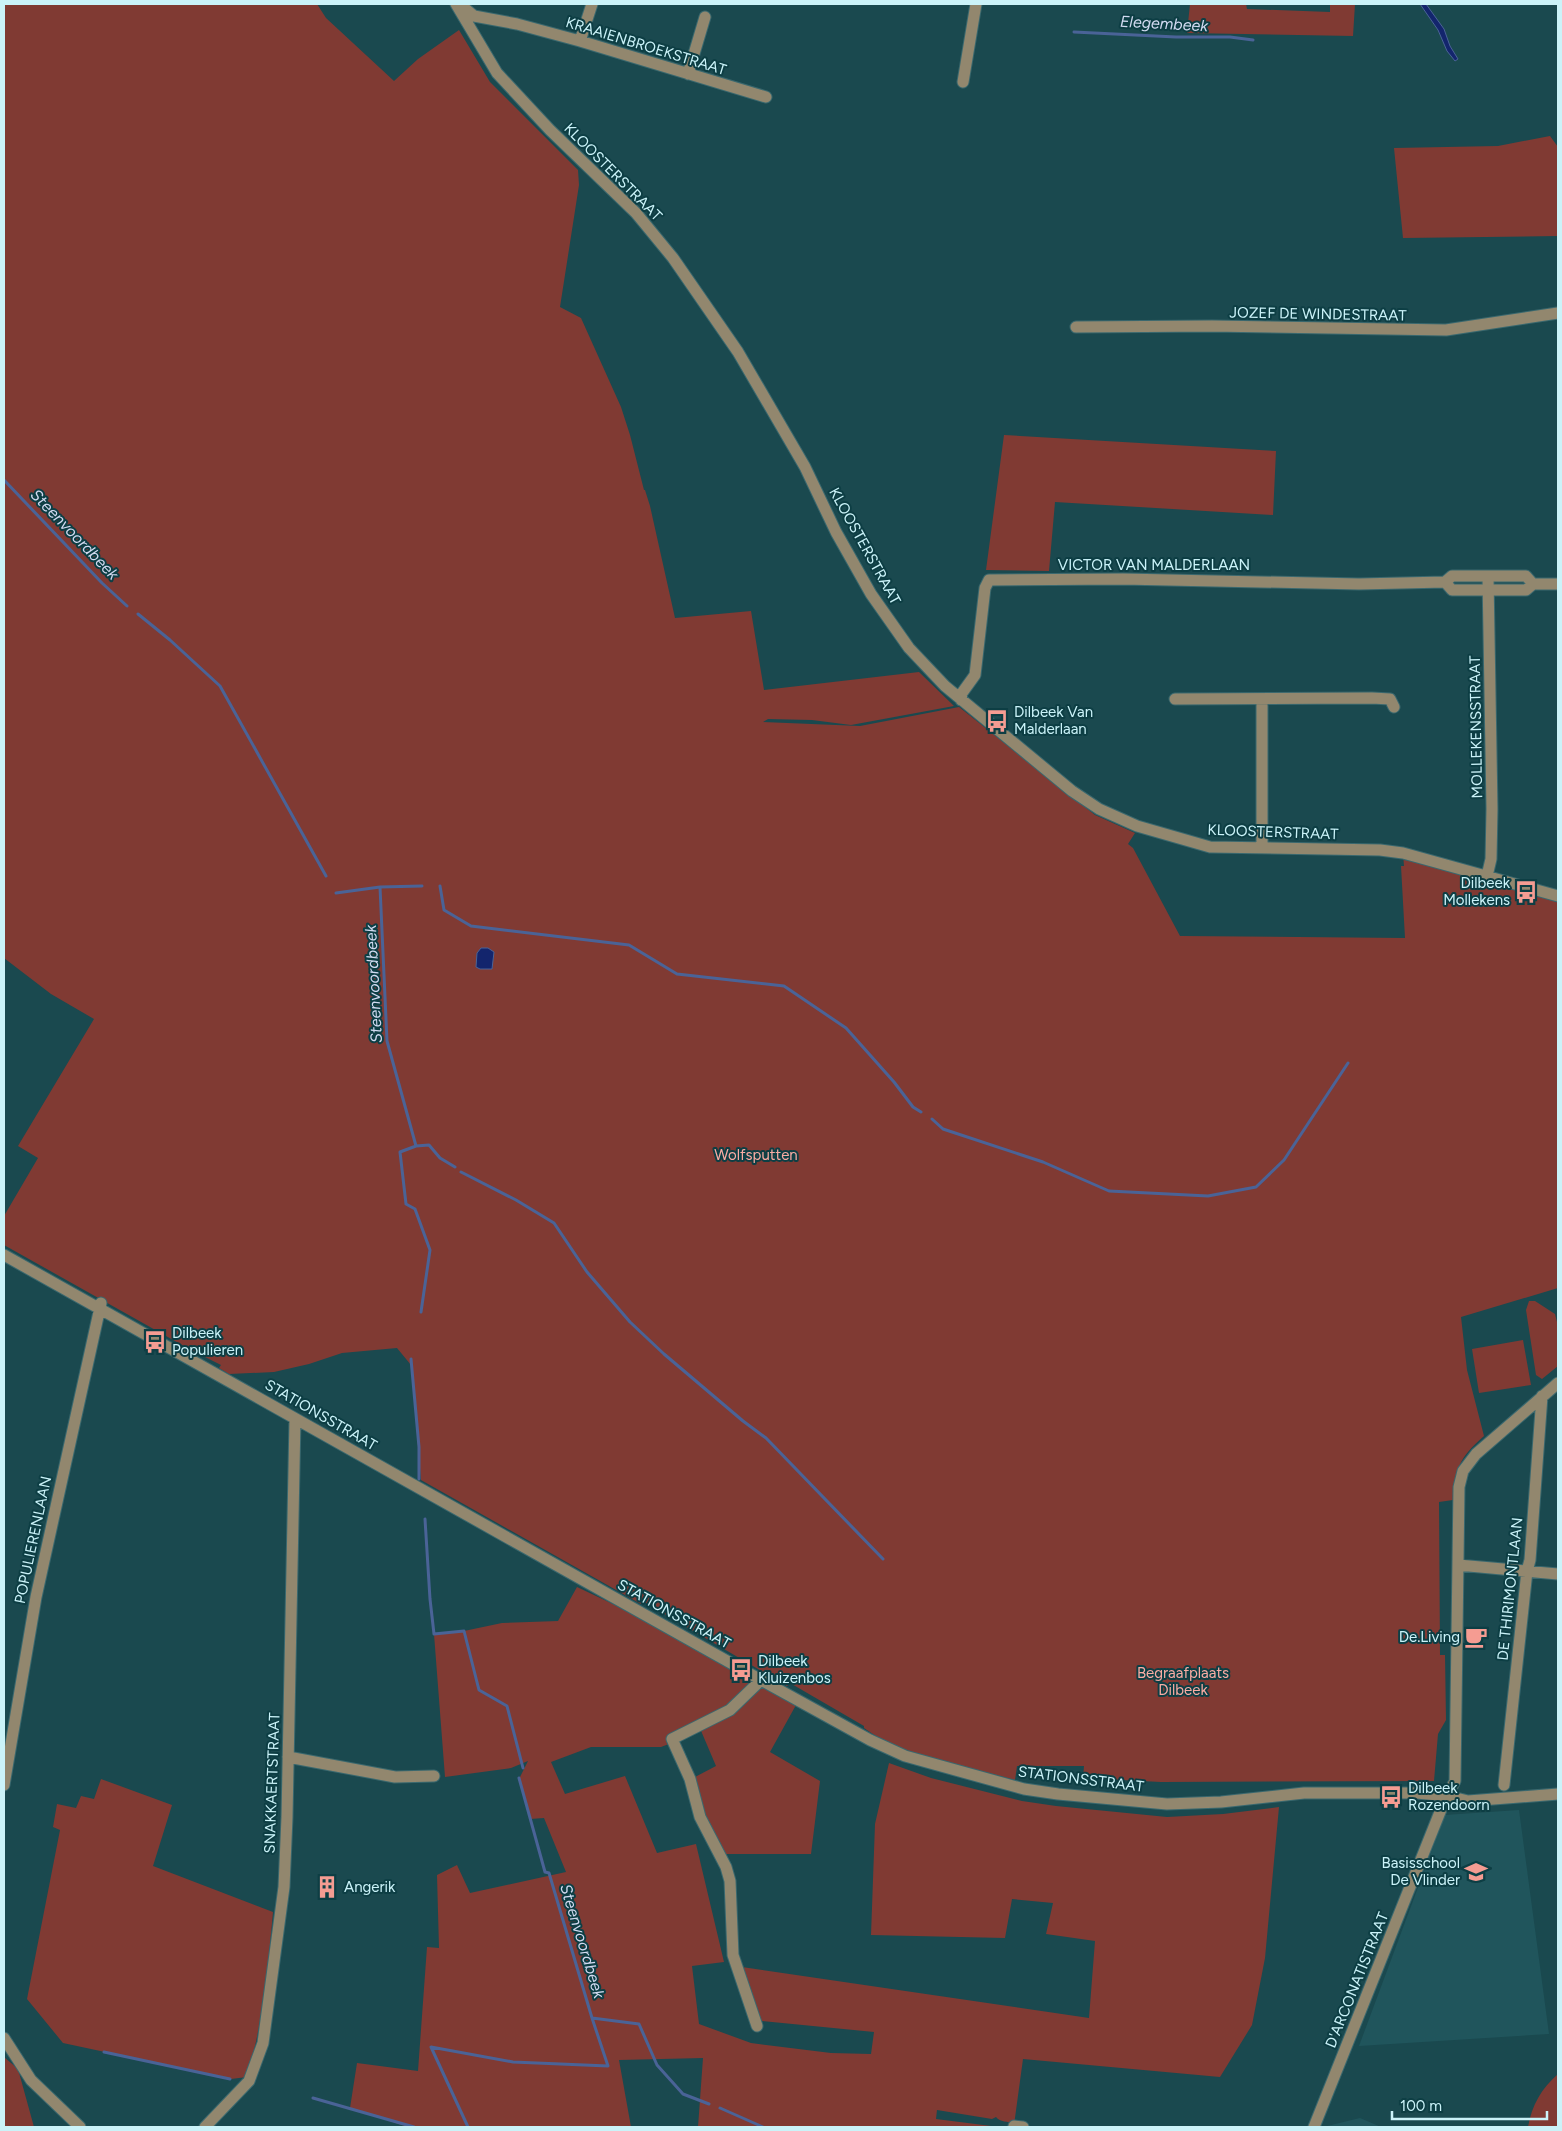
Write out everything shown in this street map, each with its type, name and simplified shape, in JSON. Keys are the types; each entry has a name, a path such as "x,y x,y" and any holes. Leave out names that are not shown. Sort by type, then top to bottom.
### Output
{"street":[{"path":"580,41 592,4"},
{"path":"963,82 976,4"},
{"name":"KRAAIENBROEKSTRAAT","path":"460,5 474,16 517,24 580,41 766,97"},
{"name":"KLOOSTERSTRAAT","path":"460,5 497,73 556,136 636,213 673,258 738,352 805,467 836,532 871,594 909,648 945,686 1072,791 1098,809 1137,826 1210,847 1380,850 1403,853 1558,896"},
{"path":"688,74 705,17"},
{"name":"JOZEF DE WINDESTRAAT","path":"1076,327 1212,326 1446,330 1558,313"},
{"name":"VICTOR VAN MALDERLAAN","path":"961,700 962,693 975,675 985,588 989,580 1124,579 1359,584 1445,582 1452,590 1489,583 1526,590 1533,584 1558,584"},
{"name":"MOLLEKENSSTRAAT","path":"1487,876 1490,859 1492,809 1489,583"},
{"path":"1175,698 1372,698 1390,699 1394,707"},
{"path":"1262,699 1262,847"},
{"name":"STATIONSSTRAAT","path":"4,1255 100,1306 295,1419 762,1680 870,1740 905,1756 1024,1788 1058,1794 1167,1804 1222,1802 1304,1793 1417,1793 1448,1796 1468,1801 1558,1794"},
{"name":"POPULIERENLAAN","path":"4,1784 36,1597 100,1306"},
{"name":"D'ARCONATISTRAAT","path":"1314,2127 1455,1781 1459,1487 1463,1471 1476,1454 1558,1383"},
{"name":"DE THIRIMONTLAAN","path":"1504,1785 1527,1571 1530,1560 1542,1396"},
{"name":"SNAKKAERTSTRAAT","path":"205,2127 249,2081 264,2043 284,1887 295,1419"},
{"path":"1458,1565 1558,1574"},
{"path":"757,2026 733,1955 730,1882 726,1867 700,1817 690,1779 672,1739 730,1710 762,1680"},
{"path":"288,1757 395,1777 434,1776"},
{"path":"4,2038 31,2080 80,2127"}],"shaded area":[{"path":"1420,4 1426,4 1444,29 1450,46 1458,59 1455,61 1447,51 1438,30"},
{"path":"481,948 488,948 494,952 492,969 476,967 477,953"},
{"name":"Basisschool De Vlinder","path":"1519,1810 1549,2034 1359,2046 1445,1815"},
{"path":"1360,2118 1381,2127 1323,2127"}],"green space":[{"name":"Wolfsputten","path":"4,4 317,4 326,18 394,81 418,59 459,30 490,82 578,170 579,185 560,307 581,318 621,407 650,506 675,618 751,611 764,690 919,672 954,706 851,725 812,720 768,719 763,722 860,726 959,707 1095,815 1135,833 1128,844 1133,848 1180,936 1405,938 1401,866 1404,866 1403,853 1558,896 1558,1288 1461,1317 1467,1370 1484,1436 1469,1451 1460,1464 1453,1500 1439,1502 1440,1655 1445,1655 1446,1720 1438,1734 1434,1781 1161,1782 1083,1778 1084,1766 1017,1766 1015,1780 938,1760 921,1758 889,1745 864,1728 864,1726 790,1683 787,1686 644,1602 641,1604 421,1480 411,1365 397,1348 342,1353 309,1364 274,1372 229,1374 219,1368 221,1365 4,1245 4,1216 38,1158 18,1146 94,1019 51,994 4,958"},
{"path":"1190,4 1246,4 1247,9 1330,12 1330,4 1355,4 1353,36 1187,33"},
{"path":"1550,136 1558,147 1558,236 1403,238 1394,148 1498,146"},
{"path":"1004,435 1276,451 1273,515 1055,502 1049,571 986,570"},
{"path":"1529,1301 1535,1301 1555,1314 1558,1326 1558,1366 1542,1379 1536,1375 1526,1310"},
{"path":"1523,1340 1531,1385 1479,1393 1472,1349"},
{"path":"577,1587 615,1605 796,1705 770,1752 820,1781 811,1854 723,1854 704,1815 695,1777 716,1766 699,1726 674,1742 661,1747 591,1747 551,1762 565,1794 625,1776 657,1853 696,1844 724,1962 692,1966 699,2024 751,2043 831,2053 871,2054 874,2032 761,2021 742,1967 1089,2018 1095,1941 1046,1934 1053,1903 1012,1899 1005,1938 871,1935 875,1824 889,1763 931,1778 1022,1801 1056,1806 1167,1817 1223,1814 1279,1807 1265,1958 1252,2025 1220,2077 1023,2059 1014,2125 996,2117 992,2119 937,2110 936,2119 999,2127 698,2127 703,2058 619,2060 631,2127 408,2127 350,2108 357,2063 418,2071 427,1947 439,1948 437,1875 457,1865 470,1893 566,1872 544,1818 530,1819 519,1779 528,1761 511,1768 445,1777 434,1634 464,1631 502,1623 558,1621"},
{"path":"101,1779 172,1805 153,1866 273,1912 261,2016 247,2077 231,2079 63,2043 27,1999 60,1830 53,1827 57,1804 76,1808 81,1796 94,1799"},
{"path":"4,2057 18,2069 34,2127 4,2127"},
{"path":"1558,2074 1558,2127 1528,2127 1538,2098"}],"waterway":[{"name":"Elegembeek","path":"1074,32 1176,37 1230,37 1253,40"},
{"name":"Steenvoordbeek","path":"4,480 102,583 127,606"},
{"name":"Steenvoordbeek","path":"138,614 170,640 220,686 326,876"},
{"path":"380,887 422,886"},
{"path":"440,886 444,910 471,926 629,945 677,974 784,986 846,1028 894,1082 913,1107 921,1112"},
{"name":"Steenvoordbeek","path":"336,893 380,887 387,1041 416,1146 400,1152 406,1204 415,1209 430,1250 421,1312"},
{"path":"932,1119 943,1129 1043,1162 1109,1191 1208,1196 1256,1187 1284,1160 1348,1063"},
{"path":"416,1146 429,1145 440,1158 455,1167"},
{"path":"461,1172 516,1200 554,1223 587,1272 630,1322 664,1354 766,1438 883,1559"},
{"name":"Steenvoordbeek","path":"411,1359 419,1447 419,1479"},
{"name":"Steenvoordbeek","path":"425,1519 434,1634 464,1631 479,1690 507,1706 523,1768"},
{"name":"Steenvoordbeek","path":"519,1778 545,1872 549,1873 592,2018 639,2024 657,2065 683,2094 709,2104"},
{"path":"468,2127 431,2047 513,2062 608,2066 592,2018"},
{"path":"104,2052 230,2079"},
{"path":"313,2098 414,2127"},
{"name":"Steenvoordbeek","path":"720,2108 763,2127"}],"place":[{"name":"Dilbeek Van Malderlaan","path":"997,721"},
{"name":"Dilbeek Mollekens","path":"1526,892"},
{"name":"Dilbeek Populieren","path":"155,1342"},
{"name":"De.Living","path":"1476,1637"},
{"name":"Dilbeek Kluizenbos","path":"741,1670"},
{"name":"Dilbeek Rozendoorn","path":"1391,1797"},
{"name":"Basisschool De Vlinder","path":"1476,1872"},
{"name":"Angerik","path":"327,1887"}],"park label":[{"name":"Begraafplaats Dilbeek","path":"1183,1682"}]}
